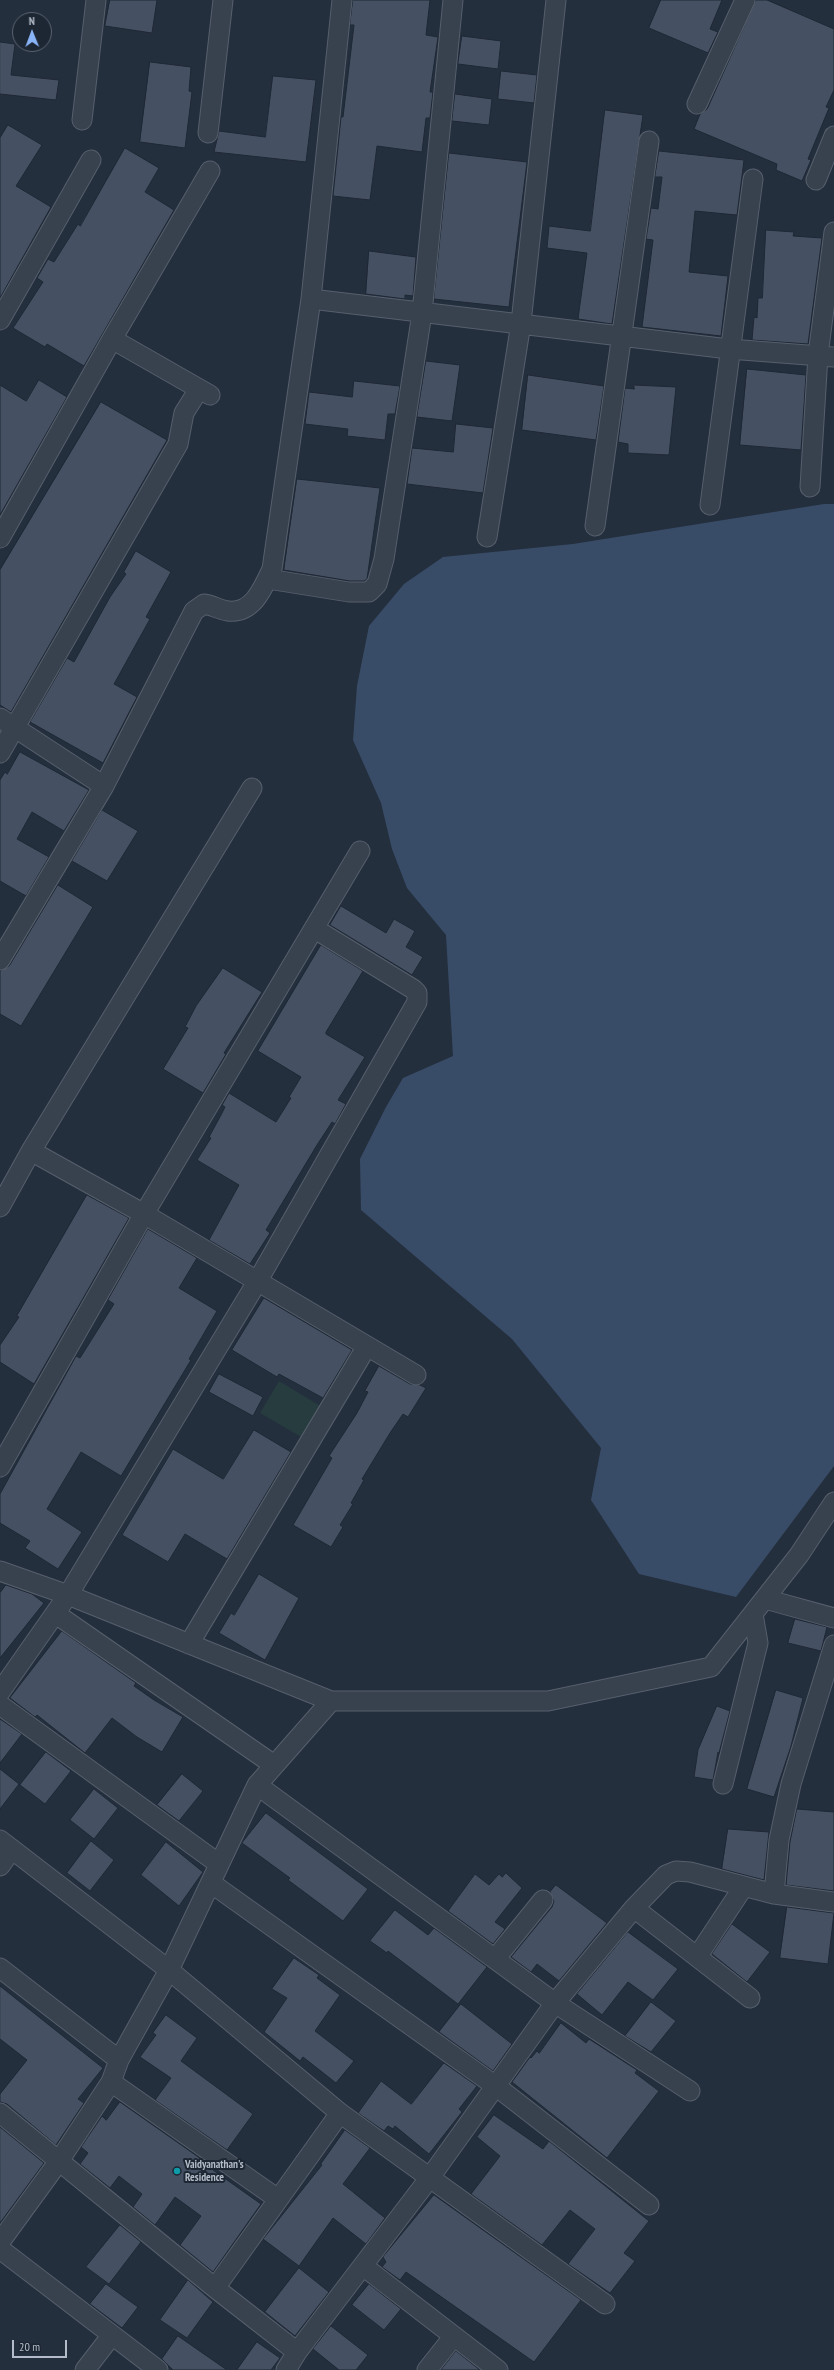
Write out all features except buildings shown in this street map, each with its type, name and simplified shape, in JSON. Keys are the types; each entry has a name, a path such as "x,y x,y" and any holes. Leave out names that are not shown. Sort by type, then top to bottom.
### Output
{"street":[{"path":"82,120 96,0"},
{"path":"208,133 223,0"},
{"path":"0,960 104,786 194,611 204,604 227,611 235,611 248,607 256,599 272,569 311,299 342,0"},
{"path":"268,579 349,592 370,592 377,584 384,559 422,313 453,0"},
{"path":"487,537 521,323 556,0"},
{"path":"697,104 745,0"},
{"path":"816,180 834,136"},
{"path":"595,526 623,337 649,140"},
{"path":"0,320 92,160"},
{"path":"0,538 112,339 210,171"},
{"path":"710,505 729,349 753,179"},
{"path":"810,487 826,356 834,232"},
{"path":"311,299 729,349 826,356"},
{"path":"0,753 7,723 178,444 184,413 204,392 112,339"},
{"path":"7,723 104,786"},
{"path":"0,1207 31,1151 252,788"},
{"path":"0,1466 144,1214 315,929 360,850"},
{"path":"0,1692 68,1595 257,1282 418,997 413,989 315,929"},
{"path":"31,1151 144,1214 416,1375"},
{"path":"189,1644 367,1346"},
{"path":"0,1571 68,1595 331,1701 548,1701 711,1667 800,1555 834,1502"},
{"path":"759,1606 834,1618"},
{"path":"723,1784 758,1643 759,1606"},
{"path":"56,1614 274,1765"},
{"path":"774,1894 779,1840 791,1784 834,1645"},
{"path":"0,2242 59,2161 111,2082 119,2060 169,1970 257,1785 331,1701"},
{"path":"0,1705 219,1864"},
{"path":"257,1785 555,2003 690,2091"},
{"path":"0,1866 6,1845 169,1970 340,2113 431,2176 605,2304"},
{"path":"286,2370 297,2352 497,2087 555,2003 634,1908 666,1875 676,1871 690,1872 774,1894 834,1902"},
{"path":"211,1883 497,2087 649,2205"},
{"path":"696,1957 744,1886"},
{"path":"495,1959 543,1900"},
{"path":"634,1908 750,1998"},
{"path":"0,1968 119,2060"},
{"path":"111,2082 278,2199"},
{"path":"0,2113 214,2288 297,2352"},
{"path":"214,2288 340,2113"},
{"path":"0,2249 158,2370"},
{"path":"363,2266 498,2370"},
{"path":"85,2370 112,2335"},
{"path":"427,2370 454,2336"}],"green space":[{"path":"279,1381 322,1407 303,1438 260,1413"}],"water":[{"path":"824,504 834,504 834,1466 736,1597 639,1574 591,1500 601,1448 512,1339 361,1210 360,1159 386,1107 403,1078 453,1056 446,935 407,888 392,849 381,803 353,740 357,686 369,626 404,584 443,557 573,544"}],"place":[{"name":"Vaidyanathan's Residence","path":"177,2171"}]}
